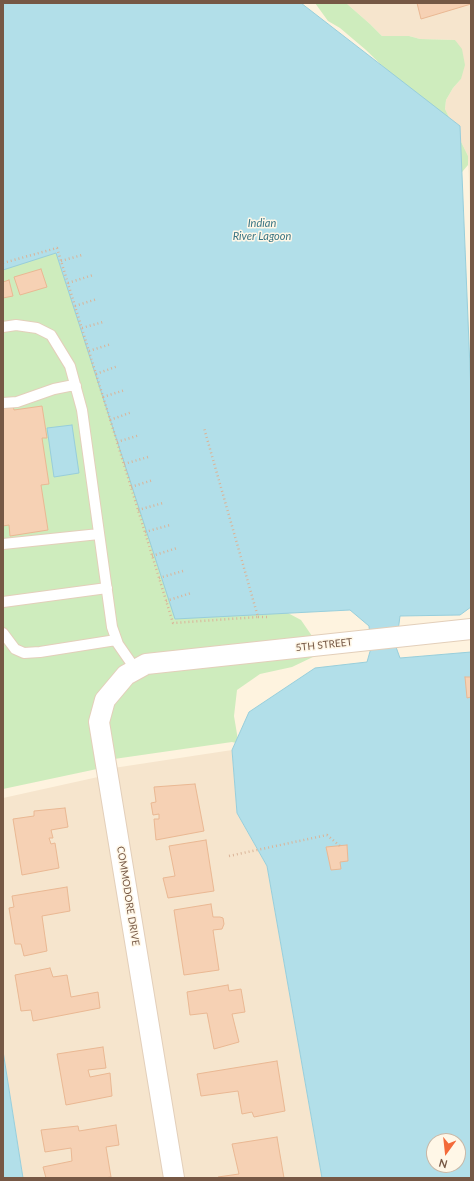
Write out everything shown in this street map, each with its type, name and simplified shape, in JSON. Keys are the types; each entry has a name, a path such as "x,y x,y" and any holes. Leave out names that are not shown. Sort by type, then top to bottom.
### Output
{"street":[{"name":"5TH STREET","path":"177,661 471,629"},
{"name":"COMMODORE DRIVE","path":"174,1178 99,722 105,700 126,675 146,664 177,661"}],"lane":[{"path":"3,327 16,325 37,328 51,335 70,366 82,410 112,627 118,644 136,670"},
{"path":"3,403 16,402 54,389 76,386"},
{"path":"3,544 99,534"},
{"path":"3,602 107,588"},
{"path":"3,633 15,649 24,653 40,652 116,640"}],"path":[{"path":"3,263 57,248 173,623 270,617"},
{"path":"61,261 82,255"},
{"path":"68,283 92,276"},
{"path":"75,306 97,299"},
{"path":"82,328 104,322"},
{"path":"89,351 111,344"},
{"path":"96,374 118,366"},
{"path":"103,397 125,390"},
{"path":"110,420 132,412"},
{"path":"204,428 258,617"},
{"path":"117,442 140,435"},
{"path":"124,464 148,456"},
{"path":"131,487 153,480"},
{"path":"138,510 163,503"},
{"path":"145,532 170,525"},
{"path":"152,556 177,548"},
{"path":"159,578 183,571"},
{"path":"166,601 191,593"},
{"path":"229,856 327,835 340,846"}],"shaded area":[{"path":"346,3 471,3 471,230 468,156 445,109 446,100 453,88 461,79 455,40 420,39 409,36 382,36"},
{"path":"232,750 237,813 267,866 322,1178 23,1178 3,1051 3,798 107,775 107,769"}],"green space":[{"path":"315,3 346,3 382,36 409,36 420,39 455,40 462,49 465,65 461,79 453,88 446,100 445,109 468,156 468,165 457,178 411,94 366,50 340,28 328,21"},
{"path":"56,247 271,604 301,620 312,636 119,669 97,769 3,789 3,269"},
{"path":"315,656 292,667 260,674 237,690 234,716 239,746 232,742 114,759 108,722 113,704 131,683 148,674"}],"water":[{"name":"Indian River Lagoon","path":"3,3 301,3 460,126 471,392 471,607 460,615 400,616 396,647 400,658 471,652 471,1178 322,1178 267,866 237,813 232,750 249,712 315,668 367,662 371,648 369,626 350,610 175,619 56,253 3,270"},
{"path":"72,425 79,473 54,477 47,428"},
{"path":"3,1051 23,1178 3,1178"}],"building":[{"path":"417,3 471,3 471,4 421,19"},
{"path":"41,269 47,287 20,295 14,277"},
{"path":"9,280 13,296 3,298 3,282"},
{"path":"13,406 14,410 42,406 47,438 42,438 49,484 41,485 48,530 10,536 9,525 3,526 3,407"},
{"path":"465,677 471,677 471,697 467,698"},
{"path":"195,784 204,831 156,840 154,819 159,819 159,814 153,815 151,803 156,802 154,787"},
{"path":"65,808 68,827 51,830 53,838 49,838 51,844 55,843 59,868 22,875 13,819 34,816 34,811"},
{"path":"206,840 214,891 168,898 163,878 175,876 169,846"},
{"path":"347,845 348,861 340,862 341,869 331,870 326,847"},
{"path":"67,887 70,911 42,916 47,951 24,956 21,944 15,944 9,908 14,907 12,896"},
{"path":"211,904 213,917 223,918 224,924 222,929 213,930 219,970 184,975 174,910"},
{"path":"50,968 53,977 67,975 71,997 98,992 100,1008 33,1021 31,1010 21,1011 15,975"},
{"path":"228,985 229,991 241,989 245,1012 232,1014 239,1042 214,1049 207,1013 190,1015 187,992"},
{"path":"103,1047 106,1068 88,1070 90,1077 110,1073 112,1096 66,1105 57,1054"},
{"path":"277,1061 285,1111 254,1117 252,1112 242,1114 238,1091 201,1096 197,1074"},
{"path":"116,1125 119,1145 106,1147 111,1177 46,1178 43,1167 72,1161 71,1148 45,1152 41,1130 78,1126 79,1131"},
{"path":"277,1137 284,1178 218,1178 239,1174 232,1144"}]}
